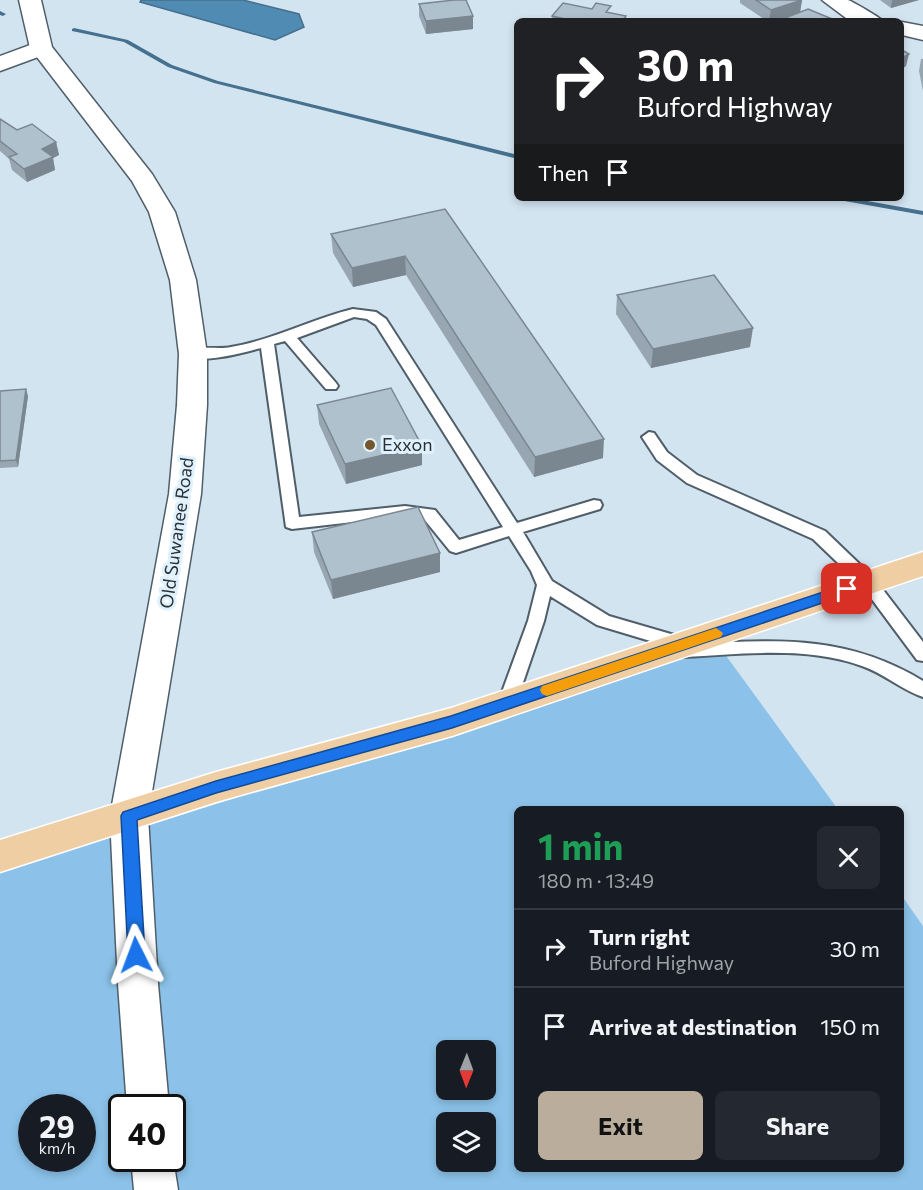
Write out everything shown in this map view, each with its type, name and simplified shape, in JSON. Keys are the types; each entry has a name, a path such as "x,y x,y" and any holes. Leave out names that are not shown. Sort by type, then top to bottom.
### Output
{"main road":[{"path":"0,856 216,787 452,722 923,564"}],"street":[{"name":"Old Suwanee Road","path":"30,0 41,48 143,178 162,212 183,279 193,354 192,405 185,494 129,816 138,984 147,1094"},
{"path":"833,0 862,18"},
{"path":"904,29 923,33"},
{"path":"0,64 41,48"},
{"path":"154,1172 156,1190"}],"lane":[{"path":"193,354 231,352 288,336 353,313 371,315 381,322 539,570 545,585 536,621 507,703"},
{"path":"288,336 332,386"},
{"path":"267,342 292,523 405,511 429,514 456,547 594,505"},
{"path":"649,437 662,456 692,478 819,535 867,582 923,656"},
{"path":"545,585 603,621 671,648 800,646 859,656 923,690"}],"shaded area":[{"path":"141,0 243,0 299,14 304,27 275,40 140,2"},
{"path":"719,646 836,806 514,806 514,1172 904,1172 904,899 923,926 923,1190 0,1190 0,872"}],"building":[{"path":"466,0 473,16 426,21 419,4"},
{"path":"756,0 802,0 771,10"},
{"path":"563,3 592,9 596,3 611,6 606,12 626,16 625,18 561,18 552,16"},
{"path":"808,9 830,18 785,18"},
{"path":"0,119 17,130 32,124 56,142 42,149 53,157 24,169 9,157 17,154 0,141"},
{"path":"445,209 604,439 535,457 405,256 352,268 331,234"},
{"path":"714,275 753,328 653,349 617,295"},
{"name":"Exxon","path":"391,388 422,446 345,464 317,405"},
{"path":"26,389 16,460 0,461 0,391"},
{"path":"418,507 440,553 331,580 312,532"}],"waterway":[{"path":"74,30 126,41 170,66 216,82 514,156"},
{"path":"856,201 923,213"}],"slow traffic":[{"path":"547,690 716,633"}],"place":[{"name":"Exxon","path":"370,445"}],"route":[{"path":"136,955 129,816 216,787 452,722 847,589"}]}
